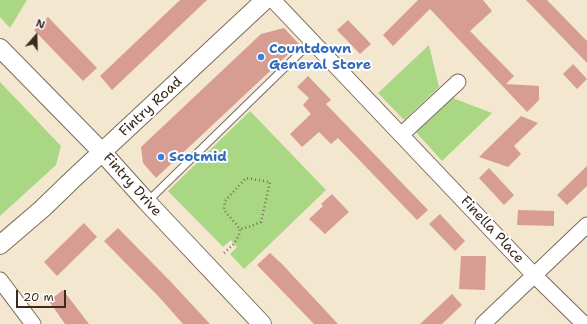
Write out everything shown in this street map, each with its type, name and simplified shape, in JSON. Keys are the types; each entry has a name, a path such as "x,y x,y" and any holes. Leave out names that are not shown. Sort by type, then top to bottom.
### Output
{"street":[{"name":"Fintry Road","path":"0,245 42,209 265,0"},
{"name":"Finella Place","path":"273,0 534,275 584,324"},
{"name":"Fintry Drive","path":"0,48 102,152 146,202 262,324"},
{"path":"401,135 458,82"},
{"path":"483,324 587,225"},
{"path":"0,280 33,324"}],"lane":[{"path":"146,202 312,41"}],"path":[{"path":"224,253 234,244 239,235 240,228 224,210 224,201 246,178 270,182 261,222 249,227 240,228"}],"green space":[{"path":"0,0 27,0 10,28 0,17"},
{"path":"429,45 439,87 404,120 378,93"},
{"path":"0,82 61,146 56,165 0,216"},
{"path":"450,97 492,113 442,161 415,131"},
{"path":"250,111 326,190 244,269 230,254 237,247 231,240 223,247 168,191"}],"building":[{"path":"180,0 207,0 112,90 100,76"},
{"path":"418,0 483,0 492,11 470,31 514,76 506,84 539,86 539,100 527,112 430,9 393,46 383,35"},
{"path":"526,0 547,0 587,41 587,63"},
{"path":"48,17 97,68 83,81 34,30"},
{"path":"348,20 371,44 360,54 337,30"},
{"path":"284,28 299,44 156,178 143,163 141,147 261,34"},
{"path":"573,64 587,79 577,89 563,74"},
{"path":"308,76 331,100 326,104 428,210 417,220 338,138 331,144 319,132 302,147 290,134 311,114 303,105 309,98 297,87"},
{"path":"521,116 538,123 514,146 521,154 508,167 479,157"},
{"path":"587,166 587,186 567,205 557,195"},
{"path":"489,168 514,195 504,205 479,178"},
{"path":"332,194 349,212 325,234 309,219 323,206 321,204"},
{"path":"518,210 554,211 554,226 517,225"},
{"path":"440,214 465,241 455,251 429,224"},
{"path":"84,223 97,237 57,276 44,262"},
{"path":"118,228 210,324 183,324 160,298 104,241"},
{"path":"270,253 338,324 314,324 257,265"},
{"path":"461,256 486,256 485,290 459,289"},
{"path":"63,290 89,324 65,324 49,301"},
{"path":"452,294 462,305 442,324 420,324"}],"place":[{"name":"Countdown General Store","path":"261,57"},
{"name":"Scotmid","path":"161,157"}]}
